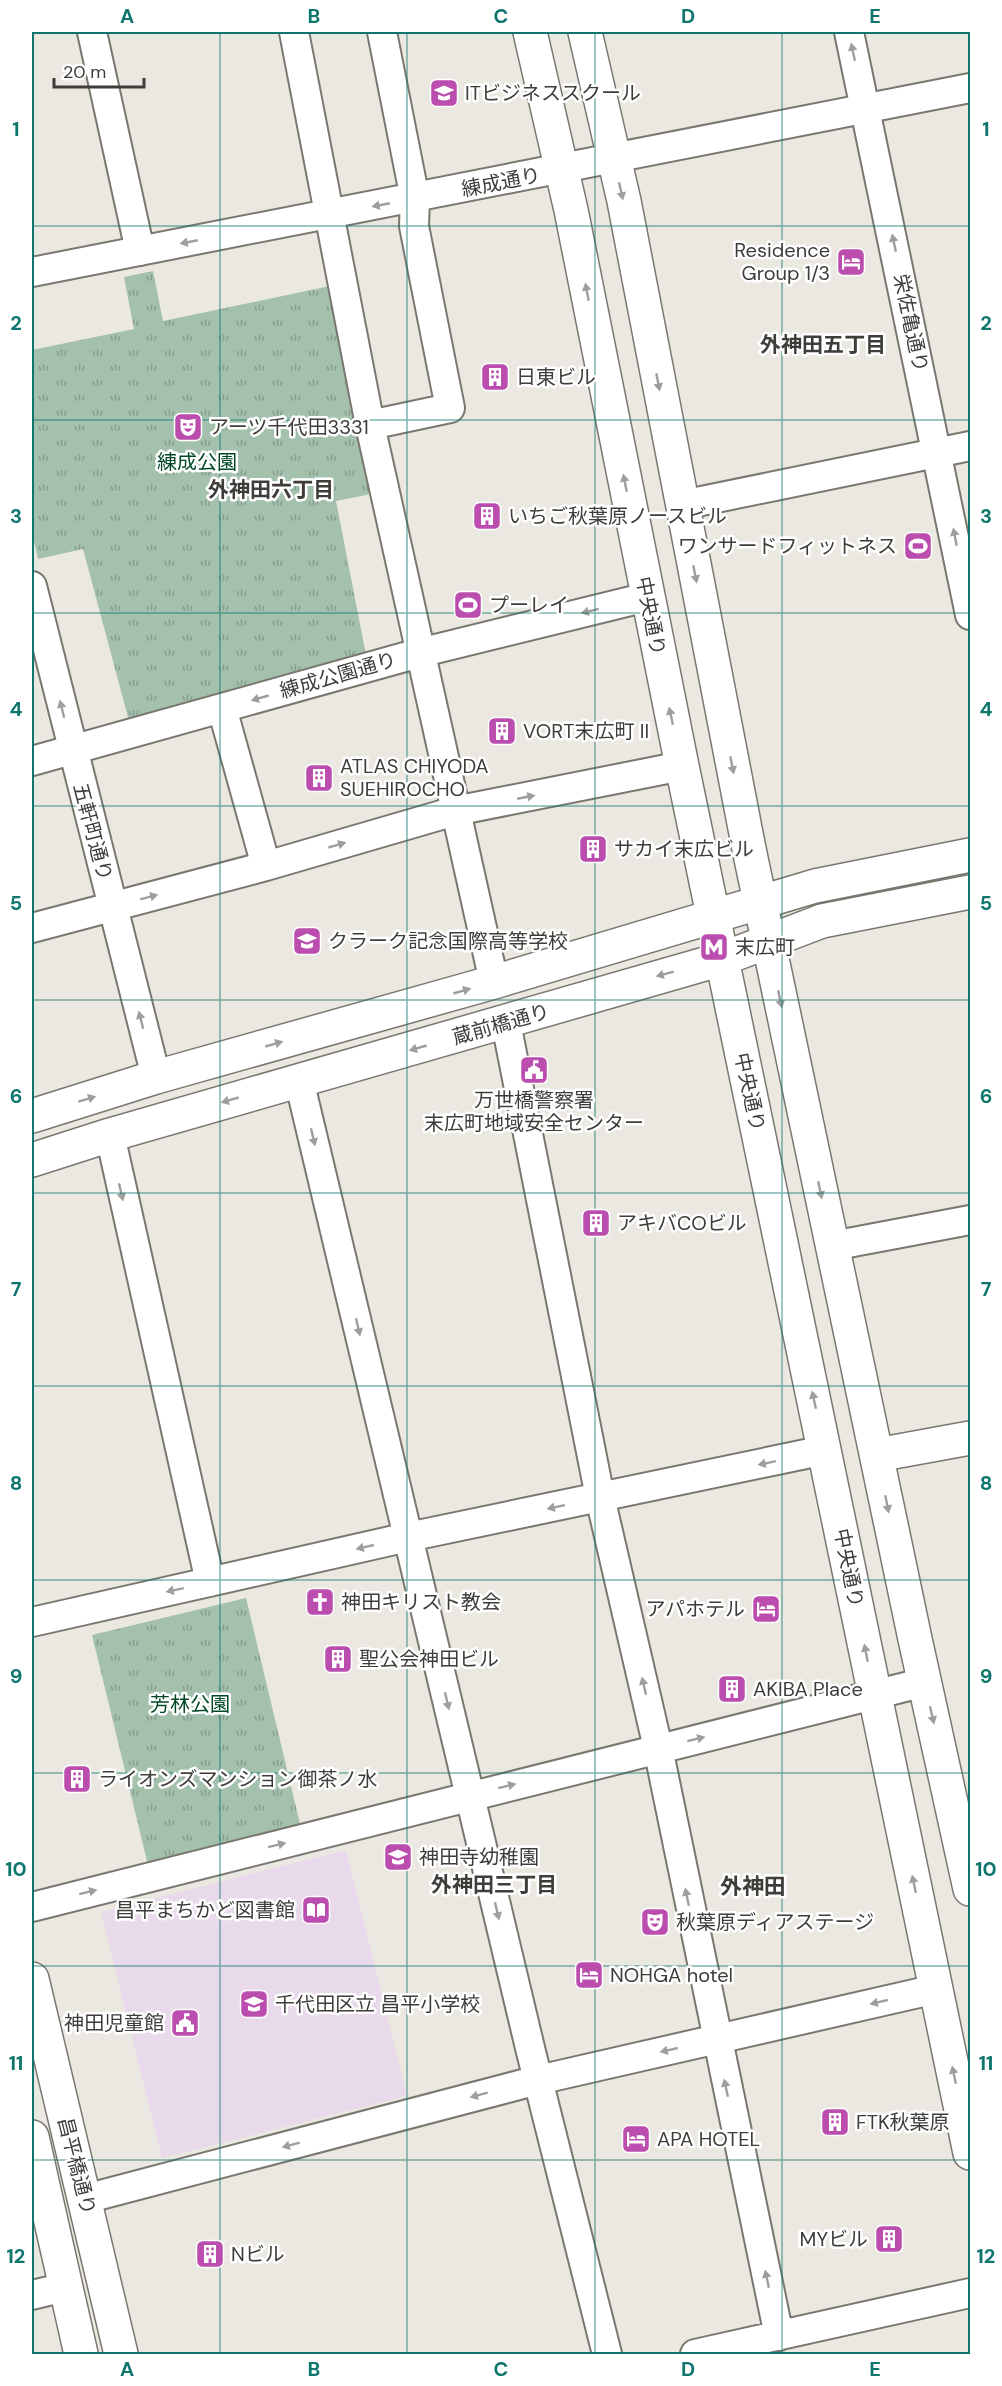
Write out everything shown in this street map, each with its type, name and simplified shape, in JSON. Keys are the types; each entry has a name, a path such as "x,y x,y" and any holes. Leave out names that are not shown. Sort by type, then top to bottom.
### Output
{"main road":[{"name":"中央通り","path":"530,32 562,170 647,597 970,2153"},
{"path":"585,32 614,160 768,942 878,1455 924,1682 970,1889"},
{"path":"32,1116 156,1077 494,982 815,886 970,855"},
{"name":"蔵前橋通り","path":"32,1160 110,1135 506,1023 722,959 822,921 970,892"},
{"path":"878,1455 970,1438"},
{"name":"昌平橋通り","path":"32,1979 121,2355"},
{"name":"昌平橋通り","path":"32,2137 81,2355"}],"street":[{"path":"92,32 140,251"},
{"path":"294,32 370,425 494,982"},
{"path":"370,425 450,408 414,226 415,199 382,32"},
{"name":"栄佐亀通り","path":"849,32 970,615"},
{"name":"練成通り","path":"32,272 614,160 970,88"},
{"path":"682,504 970,446"},
{"name":"五軒町通り","path":"32,586 156,1077"},
{"name":"練成公園通り","path":"32,761 419,653 647,597"},
{"path":"222,708 266,866"},
{"path":"32,928 266,866 455,811 682,766"},
{"path":"506,1023 600,1497 658,1748 716,2039 779,2336"},
{"path":"300,1080 538,2080 607,2355"},
{"path":"110,1135 210,1582"},
{"path":"832,1246 970,1220"},
{"path":"32,1622 408,1537 825,1450"},
{"path":"32,1907 924,1682"},
{"path":"85,2199 538,2080 936,1989"},
{"path":"32,2295 65,2287"},
{"path":"695,2355 970,2293"}],"shaded area":[{"name":"千代田区立 昌平小学校","path":"346,1850 407,2096 162,2158 101,1912"}],"green space":[{"name":"練成公園","path":"153,271 163,321 330,286 371,494 336,501 366,655 129,721 83,549 38,559 32,532 32,350 134,329 124,277"},
{"name":"芳林公園","path":"246,1598 301,1828 148,1865 92,1635"}],"place":[{"name":"ITビジネススクール","path":"444,93"},
{"name":"Residence Group 1/3","path":"851,262"},
{"name":"日東ビル","path":"495,377"},
{"name":"アーツ千代田3331","path":"188,427"},
{"name":"いちご秋葉原ノースビル","path":"487,516"},
{"name":"ワンサードフィットネス","path":"918,546"},
{"name":"プーレイ","path":"468,605"},
{"name":"VORT末広町 II","path":"502,731"},
{"name":"ATLAS CHIYODA SUEHIROCHO","path":"319,778"},
{"name":"サカイ末広ビル","path":"593,849"},
{"name":"クラーク記念国際高等学校","path":"307,941"},
{"name":"末広町","path":"714,947"},
{"name":"万世橋警察署 末広町地域安全センター","path":"534,1070"},
{"name":"アキバCOビル","path":"596,1223"},
{"name":"神田キリスト教会","path":"320,1602"},
{"name":"アパホテル","path":"766,1609"},
{"name":"聖公会神田ビル","path":"338,1659"},
{"name":"AKIBA Place","path":"732,1689"},
{"name":"ライオンズマンション御茶ノ水","path":"77,1779"},
{"name":"神田寺幼稚園","path":"398,1857"},
{"name":"昌平まちかど図書館","path":"316,1910"},
{"name":"秋葉原ディアステージ","path":"655,1922"},
{"name":"NOHGA hotel","path":"589,1975"},
{"name":"千代田区立 昌平小学校","path":"254,2004"},
{"name":"神田児童館","path":"185,2023"},
{"name":"FTK秋葉原","path":"835,2122"},
{"name":"APA HOTEL","path":"636,2139"},
{"name":"MYビル","path":"889,2239"},
{"name":"Nビル","path":"210,2254"}],"district":[{"name":"外神田五丁目","path":"823,345"},
{"name":"外神田六丁目","path":"271,490"},
{"name":"外神田三丁目","path":"494,1885"},
{"name":"外神田","path":"753,1886"}]}
